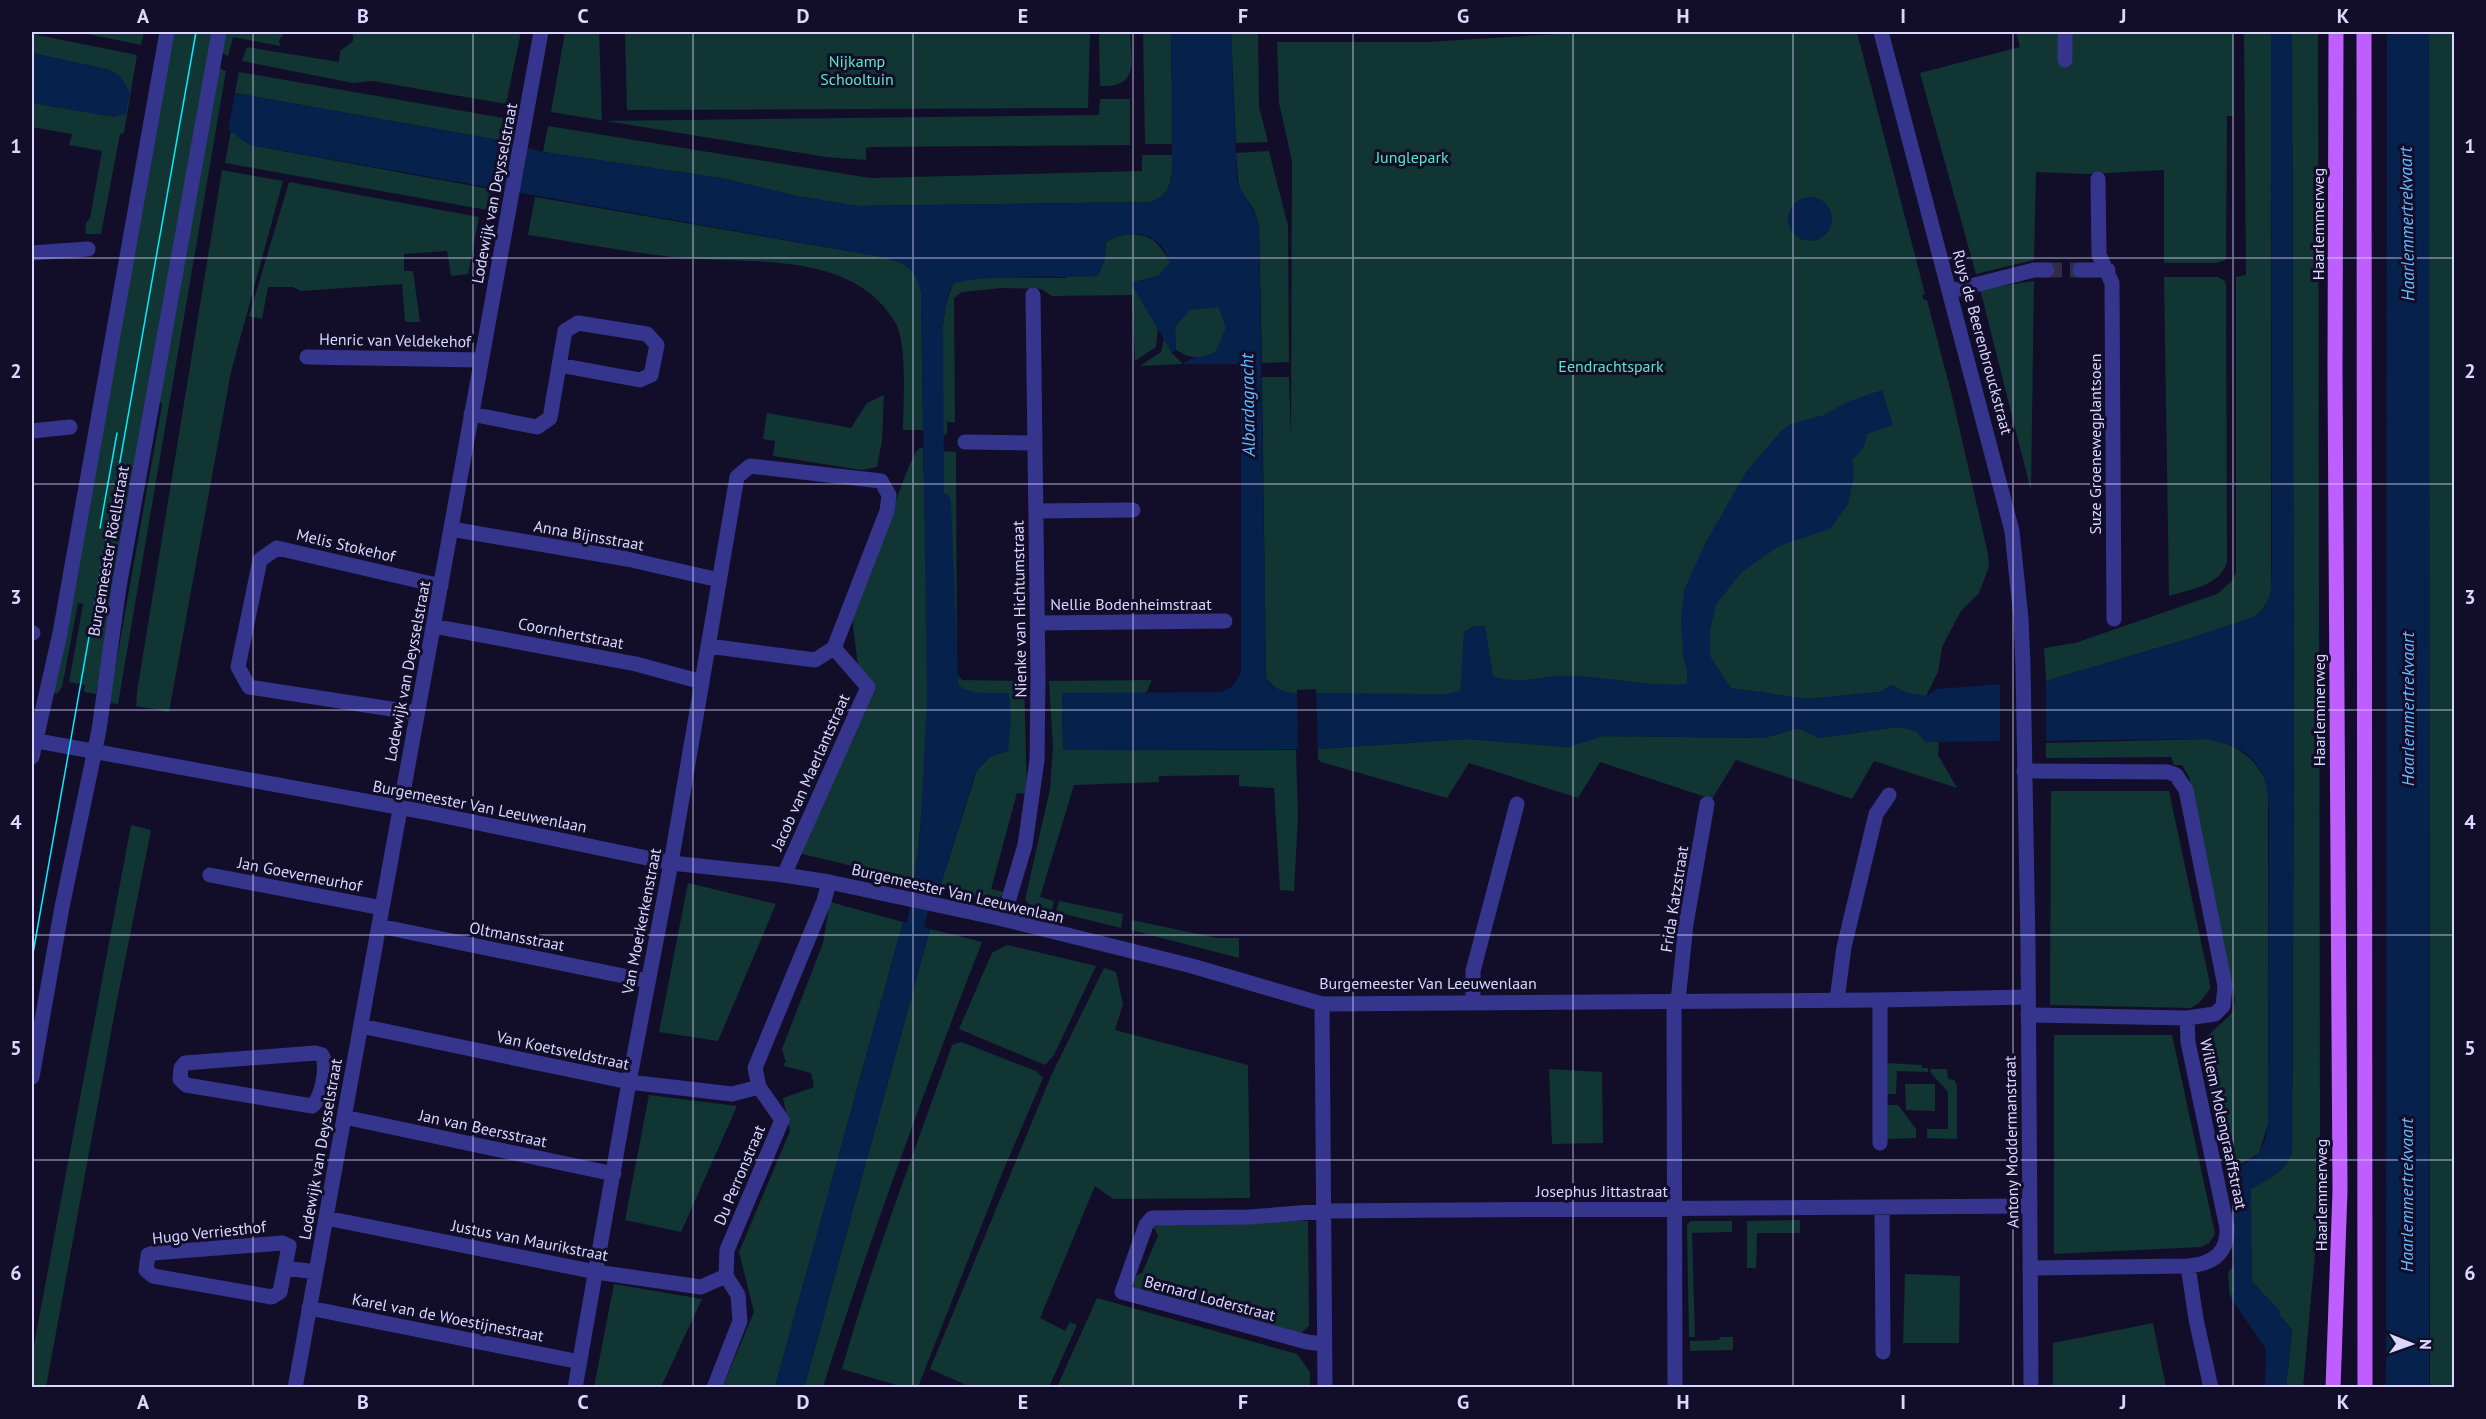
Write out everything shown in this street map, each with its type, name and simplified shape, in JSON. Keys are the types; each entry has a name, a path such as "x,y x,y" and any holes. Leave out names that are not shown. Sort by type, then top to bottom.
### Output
{"main road":[{"name":"Haarlemmerweg","path":"2333,1388 2340,1191 2335,382 2336,32"},
{"path":"2364,32 2365,1388"}],"street":[{"name":"Burgemeester Röellstraat","path":"32,757 33,741 51,678 60,633 167,32"},
{"name":"Burgemeester Röellstraat","path":"32,1077 62,907 95,752 119,587 219,32"},
{"name":"Lodewijk van Deysselstraat","path":"295,1388 541,32"},
{"name":"Ruys de Beerenbrouckstraat","path":"1881,32 1951,291 2012,531 2021,619 2024,764"},
{"path":"2065,32 2065,60"},
{"name":"Suze Groenewegplantsoen","path":"2098,179 2099,255 2108,270 2112,283 2114,619"},
{"path":"32,253 88,249"},
{"path":"1951,291 2034,270 2047,270"},
{"path":"2080,270 2108,270"},
{"name":"Nienke van Hichtumstraat","path":"1003,919 1025,845 1037,760 1034,295"},
{"path":"471,414 537,427 550,418 559,365 565,331 578,323 648,334 657,345 651,375 640,380 559,365"},
{"name":"Henric van Veldekehof","path":"307,357 481,360"},
{"path":"32,430 70,428"},
{"path":"965,442 1034,442"},
{"name":"Van Moerkerkenstraat","path":"575,1388 629,1082 671,863 736,477 750,466 882,482 889,495 887,511 834,648"},
{"path":"1036,511 1133,510"},
{"name":"Anna Bijnsstraat","path":"451,529 627,559 719,580"},
{"name":"Melis Stokehof","path":"417,713 249,687 238,666 260,560 277,548 441,586"},
{"name":"Nellie Bodenheimstraat","path":"1037,623 1225,621"},
{"name":"Coornhertstraat","path":"433,626 636,664 702,682"},
{"path":"708,646 815,660 834,648"},
{"name":"Jacob van Maerlantstraat","path":"784,875 868,687 834,648"},
{"name":"Burgemeester Van Leeuwenlaan","path":"33,741 400,808 671,863 829,882 1003,919 1192,966 1322,1004 2028,997"},
{"name":"Willem Molengraaffstraat","path":"2024,764 2168,772 2176,775 2186,790 2225,986 2223,1006 2215,1014 2187,1018 2188,1042 2228,1238 2224,1250 2217,1257 2207,1263 2188,1266"},
{"name":"Antony Moddermanstraat","path":"2024,764 2031,1388"},
{"path":"1837,1000 1844,947 1876,814 1889,795"},
{"path":"1473,1002 1473,971 1517,804"},
{"name":"Frida Katzstraat","path":"1675,1388 1676,1000 1686,924 1707,804"},
{"name":"Jan Goeverneurhof","path":"210,875 382,908"},
{"path":"759,1087 755,1068 824,902 829,882"},
{"name":"Oltmansstraat","path":"379,926 648,981"},
{"path":"1880,1000 1880,1143"},
{"path":"1322,1004 1324,1388"},
{"path":"2028,1015 2187,1018"},
{"name":"Van Koetsveldstraat","path":"360,1026 629,1082 732,1094 759,1087"},
{"path":"315,1053 324,1058 323,1075 315,1103 305,1106 186,1085 181,1081 180,1074 185,1062 315,1053"},
{"path":"323,1075 351,1079"},
{"name":"Du Perronstraat","path":"726,1276 727,1250 782,1120 759,1087"},
{"name":"Jan van Beersstraat","path":"344,1117 614,1174"},
{"name":"Josephus Jittastraat","path":"1323,1211 2030,1206"},
{"path":"1882,1207 1883,1352"},
{"name":"Bernard Loderstraat","path":"1323,1211 1250,1217 1152,1218 1146,1225 1122,1292 1307,1342 1324,1344"},
{"name":"Justus van Maurikstraat","path":"326,1218 596,1272 701,1287 726,1276"},
{"name":"Hugo Verriesthof","path":"282,1244 288,1246 286,1268 280,1292 277,1296 268,1297 153,1276 148,1274 145,1265 148,1255 153,1253 282,1244"},
{"path":"2030,1268 2188,1266 2194,1311 2211,1388"},
{"path":"286,1268 316,1272"},
{"path":"714,1388 740,1321 738,1295 726,1276"},
{"name":"Karel van de Woestijnestraat","path":"309,1308 580,1362"}],"green space":[{"path":"78,32 144,32 141,45"},
{"path":"174,32 217,32 96,694 84,692 85,685 69,682 83,604 78,603 62,687 58,693 52,694"},
{"path":"227,32 285,32 279,40 280,46 233,37 228,56 221,53"},
{"path":"349,32 521,32 506,104 373,81 353,83 242,61 247,47 339,62 340,51 353,41 353,35"},
{"path":"565,32 599,32 602,120 551,112"},
{"name":"Nijkamp Schooltuin","path":"625,32 1090,32 1088,108 627,110"},
{"path":"1099,32 1130,32 1130,71 1122,82 1100,86"},
{"path":"1143,32 1171,32 1173,144 1145,144"},
{"path":"1231,32 1258,32 1259,106 1268,142 1236,143"},
{"name":"Eendrachtspark","path":"1592,32 1857,32 1925,294 1922,295 1924,300 1927,300 1952,396 1988,554 1989,567 1979,593 1961,611 1942,647 1938,672 1926,696 1907,693 1891,685 1880,692 1807,699 1731,688 1645,684 1290,709 1281,691 1266,678 1262,377 1289,377 1291,440 1292,161 1279,103 1277,42 1427,42"},
{"path":"2016,32 2233,32 2233,116 2227,116 2226,260 2216,263 2164,263 2164,170 2087,174 2036,172 2034,260 1976,274 1920,73 2020,47"},
{"path":"2244,32 2271,32 2271,596 2262,610 2254,617 2046,681 2044,648 2075,643 2217,594 2231,582 2236,572 2236,277 2246,275"},
{"path":"2292,32 2318,32 2320,1133 2317,1232 2303,1387 2286,1387 2292,1330 2249,1278 2230,1297 2228,1273 2234,1264 2232,1193 2244,1192 2276,1174 2286,1165 2292,1152 2294,737"},
{"path":"2429,32 2454,32 2454,1388 2430,1387"},
{"path":"32,34 137,55 124,133 120,134 101,234 85,234 102,151 69,145 72,134 32,127 32,103 115,117 110,70 32,53"},
{"path":"219,68 226,71 118,704 109,703 162,405 159,400"},
{"path":"239,72 503,118 499,140 235,93"},
{"path":"1100,99 1130,99 1130,145 871,147 866,148 866,160 826,157 606,121 1099,115"},
{"path":"548,126 870,178 1142,171 1142,155 1173,155 1170,183 1164,195 1151,202 857,206 796,196 721,178 543,152"},
{"path":"231,131 250,145 490,189 487,210 225,163"},
{"path":"1269,151 1288,226 1289,362 1262,363 1259,225 1254,210 1239,188 1236,153"},
{"path":"222,170 283,181 231,372 169,712 136,706 137,692"},
{"path":"289,182 479,217 468,274 451,276 447,251 404,254 404,271 413,271 420,322 405,322 402,284 301,291 293,287 268,287 262,319 249,316"},
{"path":"535,197 877,256 906,266 915,275 921,291 923,430 903,430 902,344 895,322 876,298 852,282 824,271 794,265 673,257 528,235"},
{"path":"1120,234 1139,235 1151,239 1156,242 1171,263 1158,276 1131,283 1158,328 1156,347 1135,361 1132,295 1052,296 1041,289 1002,288 962,292 954,298 955,422 947,422 947,434 942,435 942,334 948,297 954,283 978,277 1065,278 1105,260 1106,242"},
{"path":"2164,277 2218,277 2225,281 2226,286 2227,562 2218,576 2211,581 2169,596"},
{"path":"2034,281 2031,491 1980,289"},
{"path":"1219,307 1226,328 1216,352 1196,357 1176,350 1175,327 1190,309"},
{"path":"1164,338 1172,353 1183,364 1140,366 1161,352"},
{"path":"884,395 882,441 877,467 861,470 773,456 775,441 763,439 767,413 851,428 867,403"},
{"path":"923,448 928,665 924,773 914,881 790,851 859,693 860,683 852,617 907,471 915,453"},
{"path":"942,451 956,452 957,674 962,680 1024,681 1027,794 1017,793 991,889 1004,892 998,900 989,901 940,887 977,770 991,756 1008,751 979,693 957,685 945,665"},
{"path":"1152,680 1146,693 1062,693 1063,750 1296,750 1298,816 1294,891 1280,890 1274,788 1239,786 1239,775 1159,776 1159,782 1074,785 1040,897 1054,901 1052,910 1030,905 1025,900 1050,789 1053,747 1049,681"},
{"path":"1798,728 1819,738 1890,728 1916,731 1926,742 1939,742 1938,755 1957,788 1874,761 1852,799 1736,760 1712,799 1600,762 1578,798 1469,763 1447,798 1321,762 1318,759 1318,749 1467,739 1568,747 1603,736 1764,738"},
{"path":"2206,739 2227,744 2244,754 2258,767 2268,786 2268,1124 2259,1153 2240,1165 2230,1180 2199,1044 2233,1011 2235,999 2189,777 2182,765 2174,765 2171,757 2046,758 2046,743"},
{"path":"2051,791 2169,791 2210,984 2210,989 2199,1003 2191,1008 2050,1005"},
{"path":"131,825 151,830 117,1000 46,1387 32,1387 34,1345"},
{"path":"688,883 776,904 718,1041 659,1032"},
{"path":"1059,901 1123,914 1121,928 1056,912"},
{"path":"830,902 903,922 775,1387 722,1388 754,1312 739,1252 790,1131 783,1098 814,1087 811,1073 784,1066 783,1063 786,1063 782,1049 823,943"},
{"path":"1132,920 1217,938 1239,938 1239,958 1131,930"},
{"path":"930,929 982,942 899,1163 823,1387 804,1388"},
{"path":"1007,945 1096,966 1054,1055 1045,1065 959,1029 992,953"},
{"path":"1104,968 1116,972 1123,1004 1115,1030 1248,1065 1250,1198 1113,1199 1095,1186 1040,1318 1065,1331 1070,1322 1077,1325 1049,1387 971,1387 930,1369 1051,1076"},
{"path":"2054,1035 2172,1035 2215,1234 2209,1243 2201,1247 2054,1254"},
{"path":"961,1042 1036,1071 1043,1078 1003,1171 918,1387 903,1387 842,1369 880,1247 952,1045"},
{"path":"1886,1063 1922,1065 1922,1068 1928,1068 1928,1072 1897,1071 1896,1094 1887,1094"},
{"path":"1549,1069 1602,1072 1603,1143 1552,1144"},
{"path":"1931,1069 1947,1069 1948,1079 1954,1080 1957,1085 1957,1139 1927,1138 1927,1129 1948,1129 1948,1092 1930,1072"},
{"path":"1905,1084 1935,1084 1935,1111 1906,1110"},
{"path":"649,1095 737,1106 681,1232 625,1220"},
{"path":"1887,1105 1898,1105 1916,1129 1916,1138 1887,1139"},
{"path":"1800,1220 1800,1233 1757,1233 1756,1268 1747,1268 1747,1221"},
{"path":"1308,1221 1309,1326 1301,1333 1135,1292 1133,1277 1142,1273 1158,1236 1154,1227 1161,1223"},
{"path":"1690,1221 1732,1221 1732,1232 1692,1233 1695,1337 1689,1337 1687,1226"},
{"path":"1905,1274 1960,1276 1959,1343 1903,1343"},
{"path":"614,1284 702,1299 661,1387 594,1387"},
{"path":"1097,1298 1297,1354 1310,1372 1310,1387 1057,1387"},
{"path":"2153,1323 2166,1387 2053,1387 2053,1343"},
{"path":"1720,1337 1733,1337 1733,1350 1690,1351 1690,1341 1719,1340"}],"water":[{"name":"Albardagracht","path":"1171,32 1231,32 1237,179 1259,225 1266,678 1271,685 1294,693 1445,694 1460,691 1464,632 1474,626 1485,626 1493,676 1503,679 1521,680 1566,676 1672,685 1687,684 1681,620 1684,590 1706,542 1746,472 1781,431 1791,424 1824,415 1847,402 1882,390 1893,425 1867,434 1864,447 1852,460 1854,476 1848,504 1830,529 1779,546 1742,572 1716,604 1710,631 1710,656 1731,688 1807,699 1880,692 1891,685 1907,693 1926,696 1936,689 2046,681 2254,617 2265,606 2270,593 2272,563 2271,32 2292,32 2294,737 2292,1152 2286,1165 2276,1174 2252,1188 2244,1192 2232,1193 2231,1183 2234,1171 2259,1152 2268,1124 2269,809 2268,793 2260,769 2244,752 2221,742 2205,739 1926,742 1916,731 1904,728 1819,738 1798,728 1764,738 1603,736 1568,747 1467,739 1318,749 1063,750 1062,693 1221,692 1233,686 1241,672 1241,364 1183,364 1216,352 1226,328 1219,307 1190,310 1175,327 1176,350 1172,353 1131,283 1158,276 1170,262 1159,244 1145,235 1125,235 1106,242 1105,260 1098,276 990,278 954,283 949,291 943,321 945,665 956,683 963,688 979,693 1009,693 1011,720 1008,751 989,758 975,774 940,887 914,881 920,835 927,700 921,291 911,270 894,260 877,256 250,145 228,129 235,93 499,140 543,152 721,178 796,196 857,206 1151,202 1165,194 1172,179"},
{"name":"Haarlemmertrekvaart","path":"2387,32 2429,32 2429,1388 2386,1387"},
{"path":"32,53 110,70 121,77 130,92 126,113 115,117 32,103"},
{"path":"1810,197 1825,204 1832,219 1825,234 1810,241 1795,234 1788,219 1795,204"},
{"path":"903,922 930,929 804,1387 775,1387"},
{"path":"2249,1278 2281,1312 2279,1315 2292,1330 2286,1387 2265,1387 2266,1349 2230,1297"}],"pier":[{"path":"2046,678 2046,746 2000,745 2000,681"},
{"path":"1316,689 1318,752 1298,753 1297,690"}],"waterway":[{"path":"942,502 950,699"},
{"path":"910,947 931,860"},
{"path":"2251,1174 2242,1185 2243,1288 2253,1306"}],"tunnel":[{"path":"2047,270 2080,270"}],"tram line":[{"path":"32,959 196,32"},
{"path":"100,528 117,433"}],"park label":[{"name":"Junglepark","path":"1412,157"}]}
